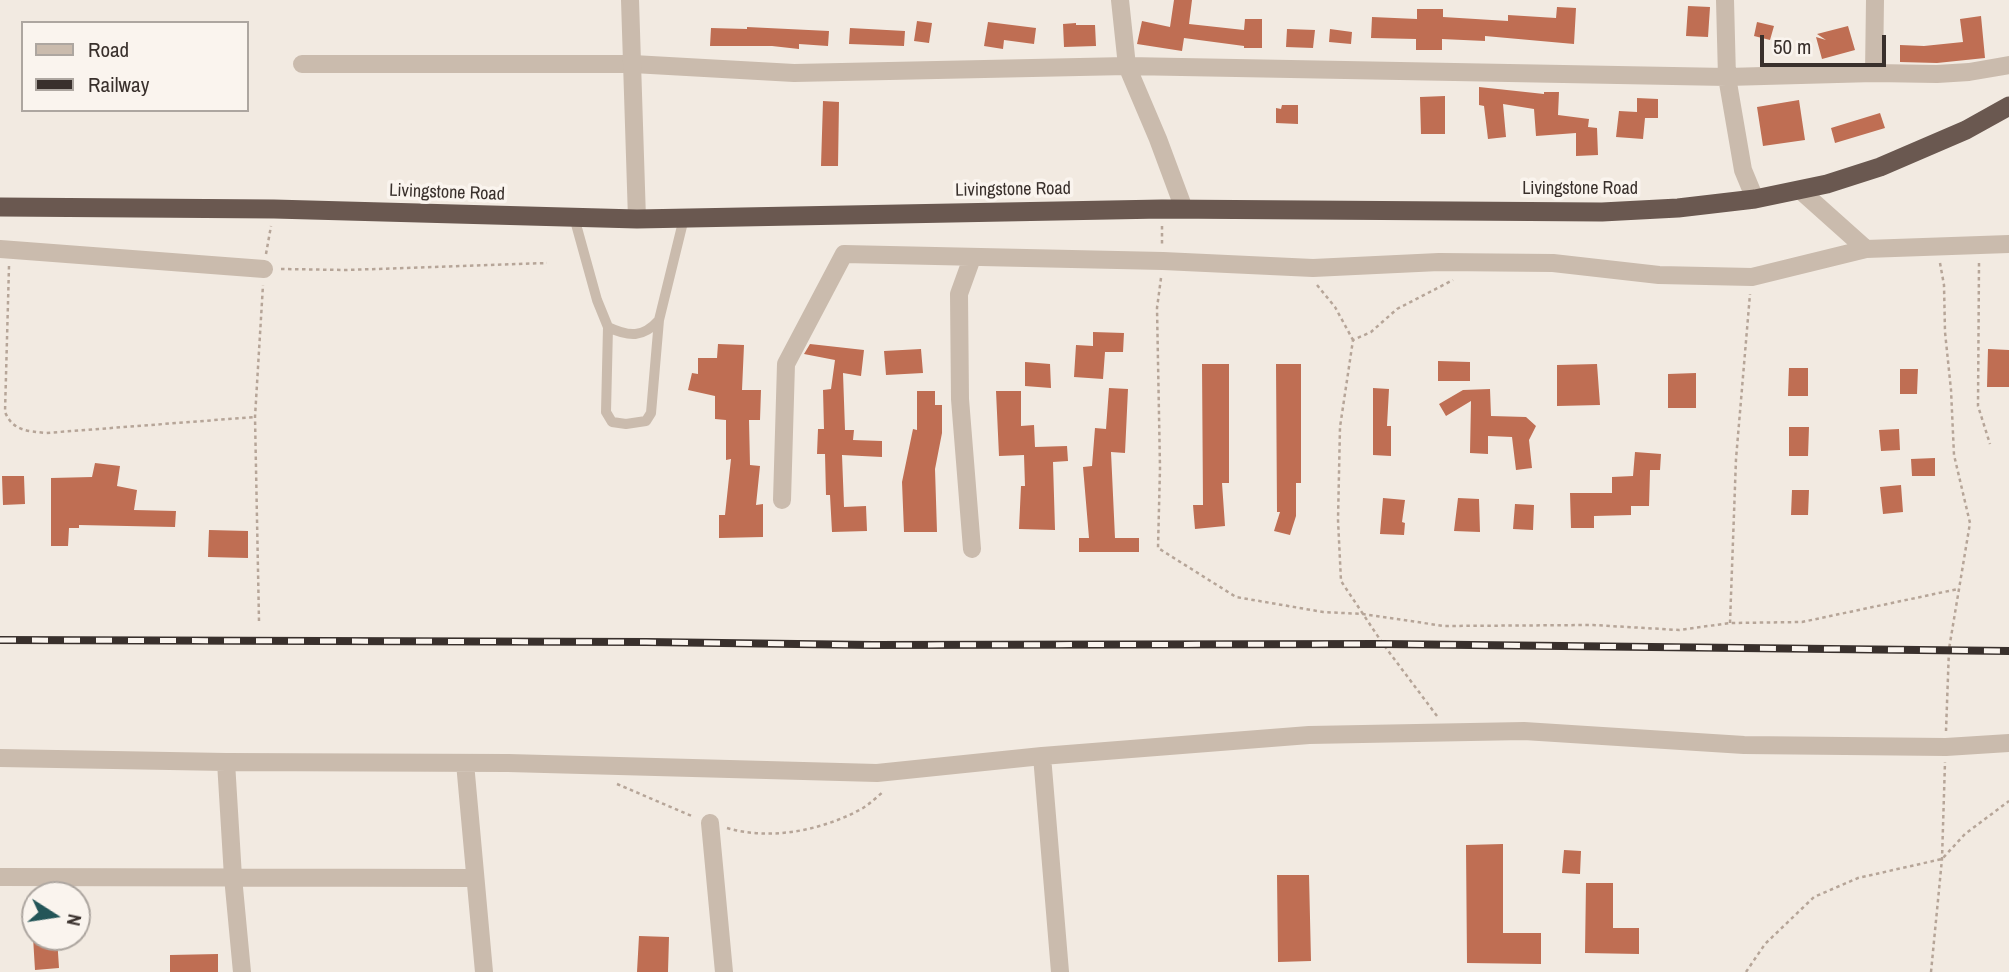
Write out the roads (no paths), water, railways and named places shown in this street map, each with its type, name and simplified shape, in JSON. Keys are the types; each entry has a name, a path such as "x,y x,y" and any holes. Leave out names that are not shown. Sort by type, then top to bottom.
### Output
{"highway":[{"name":"Livingstone Road","path":"0,207 274,209 637,219 1162,209 1602,212 1678,208 1755,199 1800,190 1880,167 1966,130 2009,107"}],"street":[{"path":"631,0 637,219"},
{"path":"1120,0 1127,66 1167,159 1184,209"},
{"path":"1725,0 1727,77 1743,170 1755,199"},
{"path":"1874,73 1875,0"},
{"path":"302,64 633,64 794,73 1127,66 1727,77 1937,74 2009,65"},
{"path":"1800,190 1866,250"},
{"path":"782,500 786,364 844,254 1163,261 1313,268 1413,262 1553,263 1659,275 1752,277 1866,250 2009,244"},
{"path":"4,249 264,269"},
{"path":"972,258 960,294 960,399 972,549"},
{"path":"0,758 465,763 877,774 1042,756 1309,735 1524,732 1744,745 1945,747 2009,743"},
{"path":"1042,756 1060,972"},
{"path":"226,762 242,972"},
{"path":"465,763 484,972"},
{"path":"710,823 724,972"},
{"path":"0,877 475,878"}],"lane":[{"path":"574,217 597,300 608,327 606,412 612,422 626,424 646,421 652,413 659,320 684,218"},
{"path":"608,327 626,336 650,330 659,320"}],"railway":[{"path":"0,640 873,645 1383,644 2009,651"}]}
